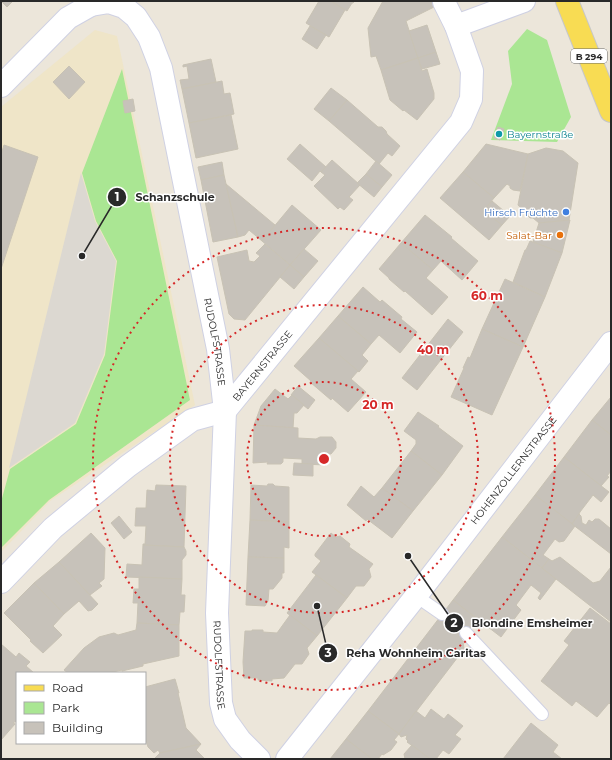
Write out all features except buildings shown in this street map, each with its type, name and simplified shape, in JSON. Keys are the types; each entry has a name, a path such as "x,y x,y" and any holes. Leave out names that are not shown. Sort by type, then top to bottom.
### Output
{"main road":[{"name":"B 294","path":"567,1 611,110"}],"street":[{"path":"456,26 524,1"},
{"name":"RUDOLFSTRASSE","path":"92,3 109,2 135,9 162,68 218,349 225,411 217,613 220,703 225,718 240,740 259,759"},
{"name":"BAYERNSTRASSE","path":"1,582 53,528 128,466 192,420 225,411 461,122 471,99 472,71 456,26 444,2"},
{"path":"1,86 68,18 92,3"},
{"name":"HOHENZOLLERNSTRASSE","path":"287,759 416,596 611,343"}],"lane":[{"path":"416,596 442,614"},
{"path":"466,634 542,714"}],"shaded area":[{"path":"95,30 117,36 195,405 50,501 1,552 1,107"},
{"path":"81,173 95,221 116,261 104,354 75,423 9,468"}],"green space":[{"path":"527,29 547,40 571,117 557,142 491,140 512,84 508,51"},
{"path":"122,69 190,400 49,500 1,548 1,502 10,469 76,424 105,355 117,261 96,221 82,173"}],"place":[{"name":"Bayernstraße","path":"499,134"},
{"name":"Hirsch Früchte","path":"566,212"},
{"name":"Salat-Bar","path":"560,235"},
{"name":"Schanzschule","path":"82,256"},
{"name":"Blondine Emsheimer","path":"408,556"},
{"name":"Reha Wohnheim Caritas","path":"317,606"}]}
